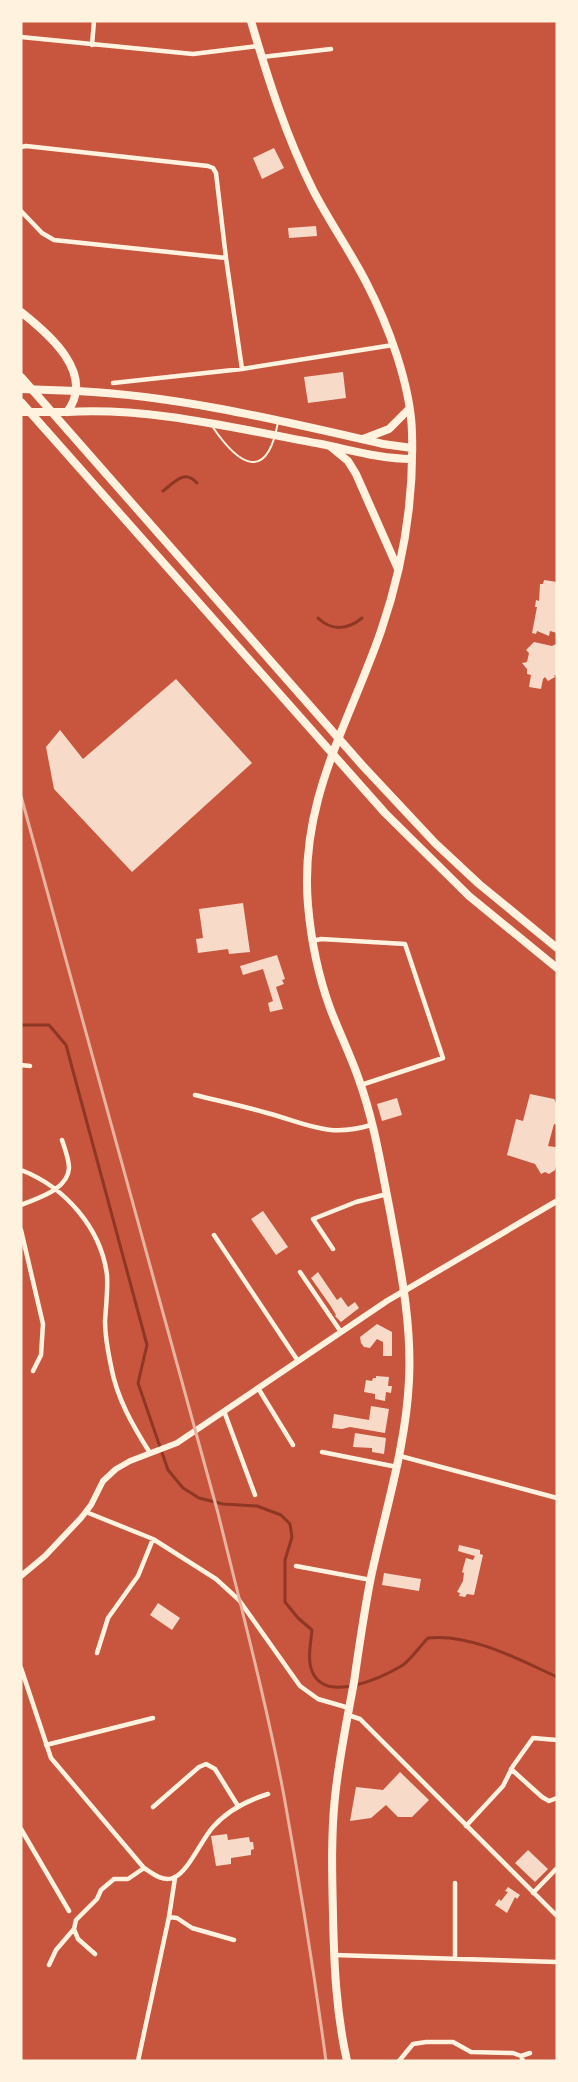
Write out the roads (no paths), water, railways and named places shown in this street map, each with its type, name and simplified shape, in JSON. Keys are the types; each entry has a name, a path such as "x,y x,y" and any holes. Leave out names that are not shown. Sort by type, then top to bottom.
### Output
{"highway":[{"path":"21,312 59,348 72,368 77,391 67,412"},
{"path":"21,377 156,528 226,612 362,765 435,843 478,884 557,948"},
{"path":"21,402 356,782 418,848 469,896 557,968"}],"main road":[{"path":"251,21 274,98 300,161 329,219 365,279 393,345 402,371 409,409 412,448 405,545 399,570 381,630 325,775 308,843 307,886 312,941 328,1002 361,1085 372,1125 404,1291 410,1347 410,1378 400,1456 370,1580 348,1711 334,1815 336,2004 347,2061"},
{"path":"21,389 117,393 170,401 412,448"},
{"path":"361,439 389,429 409,409"},
{"path":"21,412 134,412 387,457 412,459"},
{"path":"330,446 348,462 356,474 399,570"}],"street":[{"path":"92,45 94,21"},
{"path":"21,37 193,54 258,46"},
{"path":"262,57 331,49"},
{"path":"21,147 213,168 216,173 242,369"},
{"path":"21,210 42,233 54,240 226,258"},
{"path":"113,383 242,369 393,345"},
{"path":"312,941 321,939 405,944 443,1058 361,1085"},
{"path":"21,1065 30,1066"},
{"path":"195,1095 269,1113 324,1130 341,1131 372,1125"},
{"path":"21,1205 65,1182 69,1169 62,1140"},
{"path":"21,1170 55,1189 74,1206 100,1248 107,1277 105,1323 114,1379 125,1410 152,1453"},
{"path":"333,1249 313,1219 356,1202 387,1194"},
{"path":"21,1576 45,1556 86,1512 110,1474 130,1461 171,1446 404,1291 557,1200"},
{"path":"21,1230 43,1324 41,1355 33,1371"},
{"path":"214,1235 298,1361"},
{"path":"300,1272 341,1332"},
{"path":"258,1388 293,1445"},
{"path":"224,1411 255,1495"},
{"path":"322,1452 397,1467"},
{"path":"400,1456 557,1498"},
{"path":"86,1512 153,1539 194,1564 232,1592 300,1686 318,1699 348,1711 360,1719 557,1916"},
{"path":"97,1653 108,1618 138,1576 153,1539"},
{"path":"296,1566 370,1580"},
{"path":"21,1668 51,1758 144,1868 161,1878 175,1878"},
{"path":"46,1745 153,1718"},
{"path":"466,1826 503,1786 511,1769 533,1738 557,1740"},
{"path":"153,1807 199,1767 206,1764 215,1769 238,1806"},
{"path":"511,1769 542,1797 549,1801 557,1798"},
{"path":"138,2061 169,1917 175,1878 183,1871 212,1828 238,1806 267,1794"},
{"path":"21,1829 69,1911"},
{"path":"49,1965 56,1950 74,1929 76,1920 97,1899 101,1890 114,1879 128,1879 144,1868"},
{"path":"533,1893 557,1868"},
{"path":"455,1883 455,1958"},
{"path":"169,1917 177,1918 192,1928 234,1940"},
{"path":"74,1929 78,1938 95,1954"},
{"path":"334,1955 557,1962"},
{"path":"399,2061 413,2044 426,2042 453,2042 471,2052 513,2053 522,2059 530,2053"}],"lane":[{"path":"211,424 238,456 247,462 259,462 266,458 273,445 278,422"}],"waterway":[{"path":"163,491 184,477 197,483"},
{"path":"318,618 334,627 345,627 362,618"},
{"path":"21,1025 49,1025 66,1045 147,1345 138,1383 168,1470 183,1488 199,1498 223,1504 257,1506 281,1515 290,1524 292,1537 285,1560 285,1602 312,1630 310,1661 312,1671 319,1681 329,1686 341,1687 382,1676 403,1665 428,1638 461,1640 478,1644 557,1677"}],"railway":[{"path":"21,796 218,1513 253,1654 284,1796 326,2061"}]}
